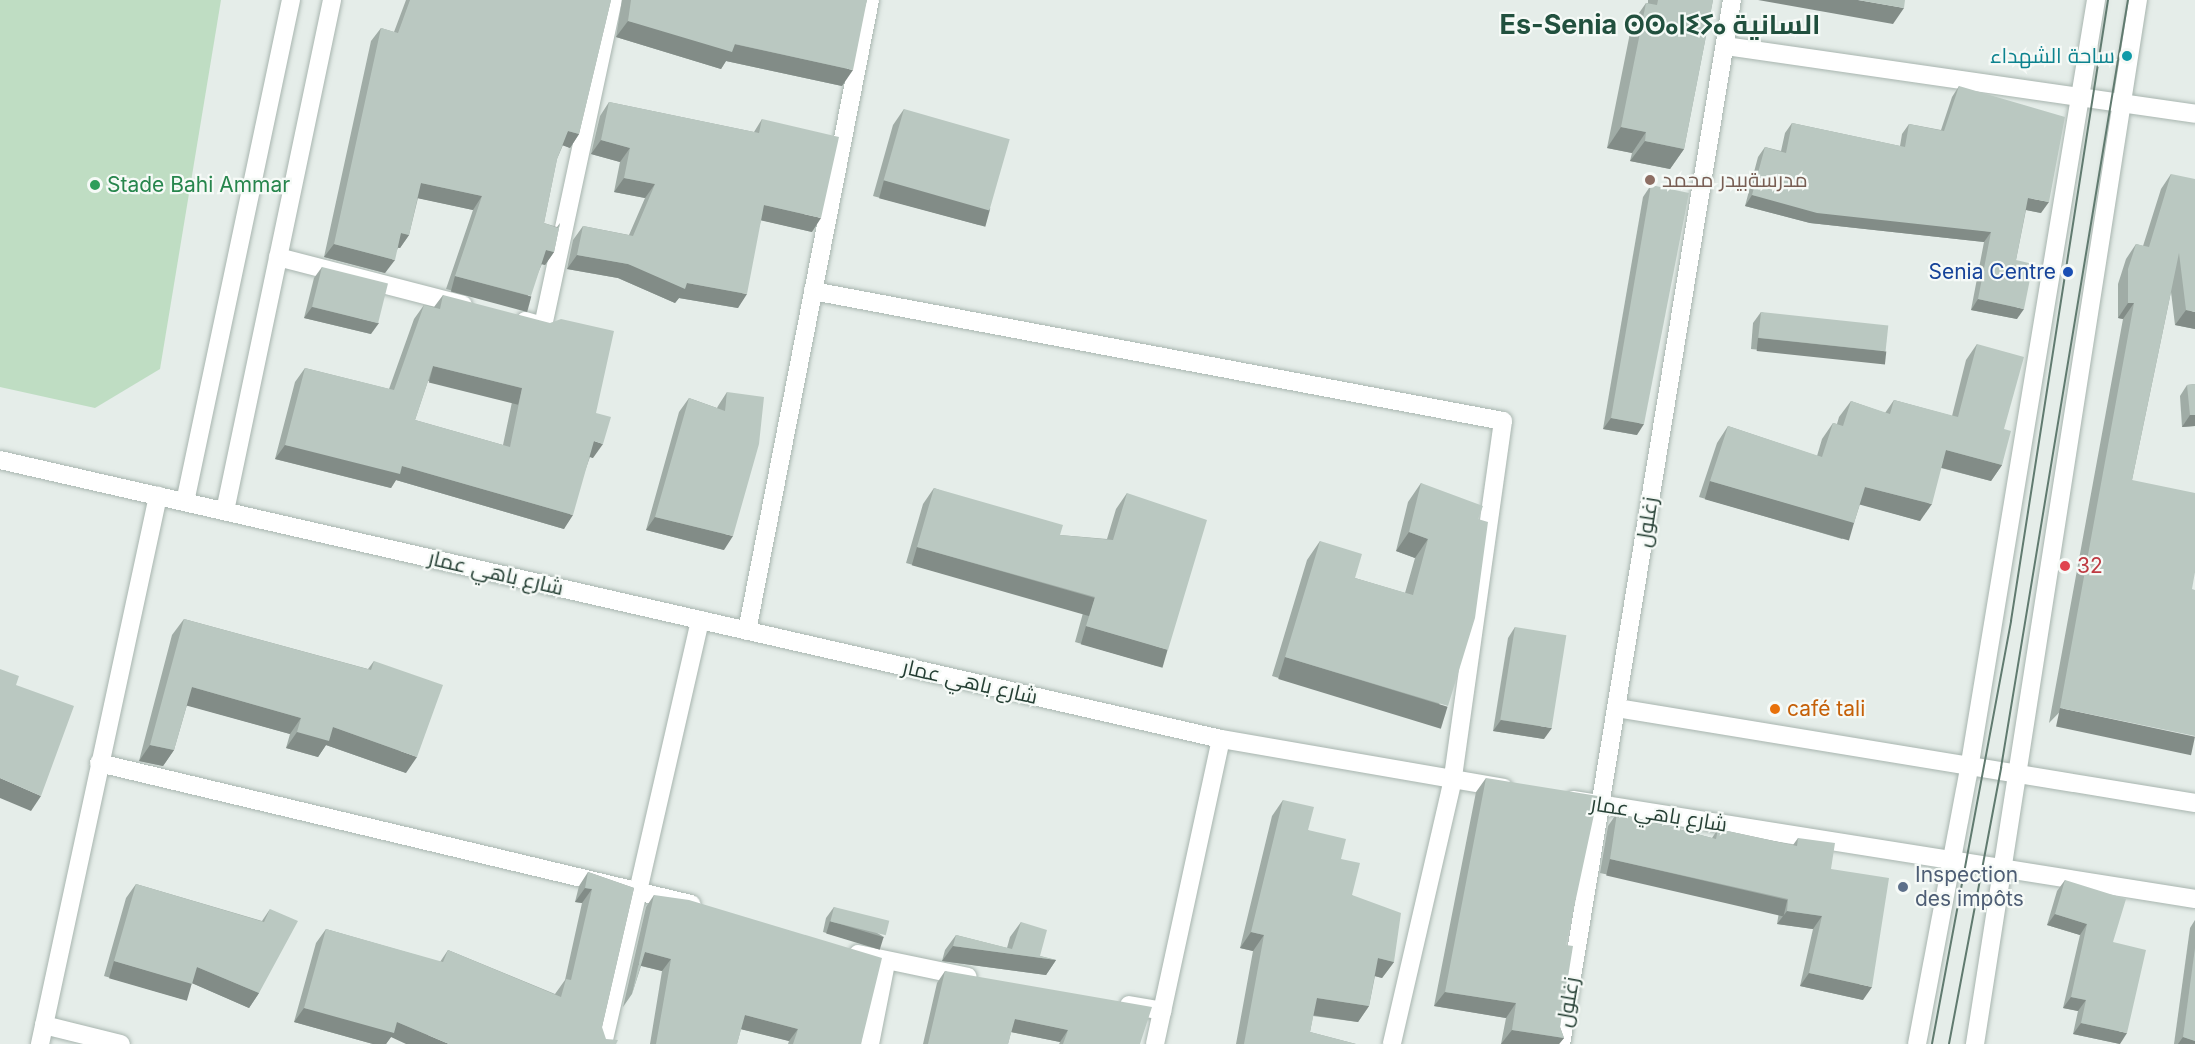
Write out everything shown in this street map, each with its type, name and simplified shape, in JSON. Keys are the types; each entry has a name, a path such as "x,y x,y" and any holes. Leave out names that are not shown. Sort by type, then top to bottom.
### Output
{"street":[{"path":"185,502 291,0"},
{"path":"225,511 332,0"},
{"path":"508,317 543,326 613,0"},
{"path":"747,631 870,0"},
{"name":"زغلول","path":"1561,1044 1732,0"},
{"path":"1917,1044 1949,860 1970,763 2096,0"},
{"path":"1975,1044 2138,0"},
{"path":"1725,46 2080,93 2195,114"},
{"path":"278,258 485,311"},
{"path":"813,291 1503,421 1453,779 1392,1044"},
{"name":"شارع باهي عمار","path":"0,460 1221,739 1521,791"},
{"path":"40,1044 158,496"},
{"path":"603,1044 700,620"},
{"path":"1617,708 2018,770 2195,803"},
{"path":"1155,1044 1221,739"},
{"path":"99,763 639,888 706,908"},
{"name":"شارع باهي عمار","path":"1556,797 1949,860 2004,865 2195,899"},
{"path":"841,949 886,963 989,981"},
{"path":"870,1044 886,963"},
{"path":"1105,1001 1162,1011"},
{"path":"44,1025 121,1044"}],"green space":[{"name":"Stade Bahi Ammar","path":"0,0 221,0 160,369 95,408 0,387"}],"building":[{"path":"410,0 611,0 579,134 568,131 557,159 544,223 558,228 560,223 554,252 546,250 531,296 455,276 482,196 421,183 409,235 401,233 395,260 334,244 381,28 398,33"},
{"path":"631,0 867,0 853,70 735,44 732,52 628,21"},
{"path":"1658,0 1713,0 1684,149 1645,141 1646,132 1621,127 1646,3 1657,5"},
{"path":"1858,0 1905,0 1904,8"},
{"path":"1959,86 2065,117 2049,202 2028,198 2016,260 2033,264 2024,309 1978,299 1991,232 1817,213 1752,195 1765,147 1786,153 1792,123 1905,147 1909,124 1944,131"},
{"path":"609,102 759,133 762,119 839,137 821,218 764,205 747,294 687,283 685,289 628,264 577,255 583,226 633,236 655,184 624,178 630,148 601,140"},
{"path":"904,109 1010,139 989,210 884,180"},
{"path":"2171,174 2195,179 2195,312 2186,310 2179,253 2132,480 2195,493 2195,572 2192,589 2195,590 2195,736 2060,708 2134,303 2128,303 2128,269 2136,244 2149,247"},
{"path":"1651,185 1689,193 1644,424 1611,418"},
{"path":"322,267 388,283 378,323 312,307"},
{"path":"443,295 550,323 561,319 614,331 596,413 611,417 603,444 594,441 573,515 402,466 400,474 285,445 305,368 394,390 424,305 440,309","holes":["433,366 522,388 510,447 415,420"]},
{"path":"1761,312 1888,325 1886,351 1758,338"},
{"path":"1977,344 2024,357 2004,429 2011,431 2002,465 1946,450 1932,504 1865,487 1854,523 1710,481 1728,426 1822,457 1833,423 1843,426 1851,401 1890,414 1894,400 1958,417"},
{"path":"2195,384 2195,415 2190,415 2187,385"},
{"path":"727,392 764,397 759,444 733,536 655,517 689,398 725,411"},
{"path":"1421,483 1483,506 1478,519 1488,522 1475,618 1448,706 1285,657 1320,541 1362,554 1355,578 1413,595 1428,539 1409,532"},
{"path":"934,488 1063,525 1060,535 1113,540 1127,493 1207,520 1168,650 1086,626 1095,597 917,547"},
{"path":"184,619 371,670 374,661 443,685 417,757 333,727 329,741 297,732 301,718 192,687 174,750 150,745"},
{"path":"1515,627 1566,635 1552,728 1500,720"},
{"path":"0,669 19,676 16,685 74,706 41,796 0,778"},
{"path":"1486,778 1598,796 1566,945 1573,946 1560,1027 1564,1038 1512,1030 1516,1003 1445,992"},
{"path":"1283,800 1314,807 1308,830 1346,839 1341,859 1360,863 1352,895 1401,913 1394,962 1378,958 1369,1006 1317,998 1310,1032 1356,1044 1244,1044 1264,935 1251,932"},
{"path":"1617,813 1716,839 1718,829 1797,846 1798,838 1835,843 1831,869 1889,878 1872,987 1809,973 1822,916 1787,911 1788,899 1610,859"},
{"path":"588,872 634,888 602,1027 606,1039 618,1040 616,1044 449,1044 397,1022 394,1033 304,1008 326,929 443,962 448,950 561,997 566,979 571,980 592,889 585,888"},
{"path":"2065,880 2126,899 2113,942 2146,950 2127,1033 2081,1023 2086,1000 2071,997 2087,924 2055,914"},
{"path":"136,884 264,922 270,909 298,921 259,993 197,967 192,984 114,961"},
{"path":"654,895 689,900 882,958 861,1044 793,1044 798,1029 745,1015 737,1044 656,1044 671,959 645,952 632,994"},
{"path":"834,907 889,921 886,935 830,922"},
{"path":"1021,922 1047,930 1040,956 1056,960 953,946 956,935 1012,949"},
{"path":"2195,948 2195,1041 2183,1037"},
{"path":"945,971 1152,1007 1140,1044 1063,1044 1068,1030 1015,1019 1008,1044 928,1044"}],"tram line":[{"path":"1932,1044 2011,621 2108,0"},
{"path":"1949,1044 2001,768 2128,0"}],"place":[{"name":"ساحة الشهداء","path":"2127,56"},
{"name":"مدرسةبيدر محمد","path":"1650,180"},
{"name":"Stade Bahi Ammar","path":"95,185"},
{"name":"Senia Centre","path":"2068,272"},
{"name":"32","path":"2065,566"},
{"name":"café tali","path":"1775,709"},
{"name":"Inspection des impôts","path":"1903,887"}],"district":[{"name":"Es-Senia ⵙⵙⴰⵏⵉⵢⴰ السانية","path":"1660,25"}]}
